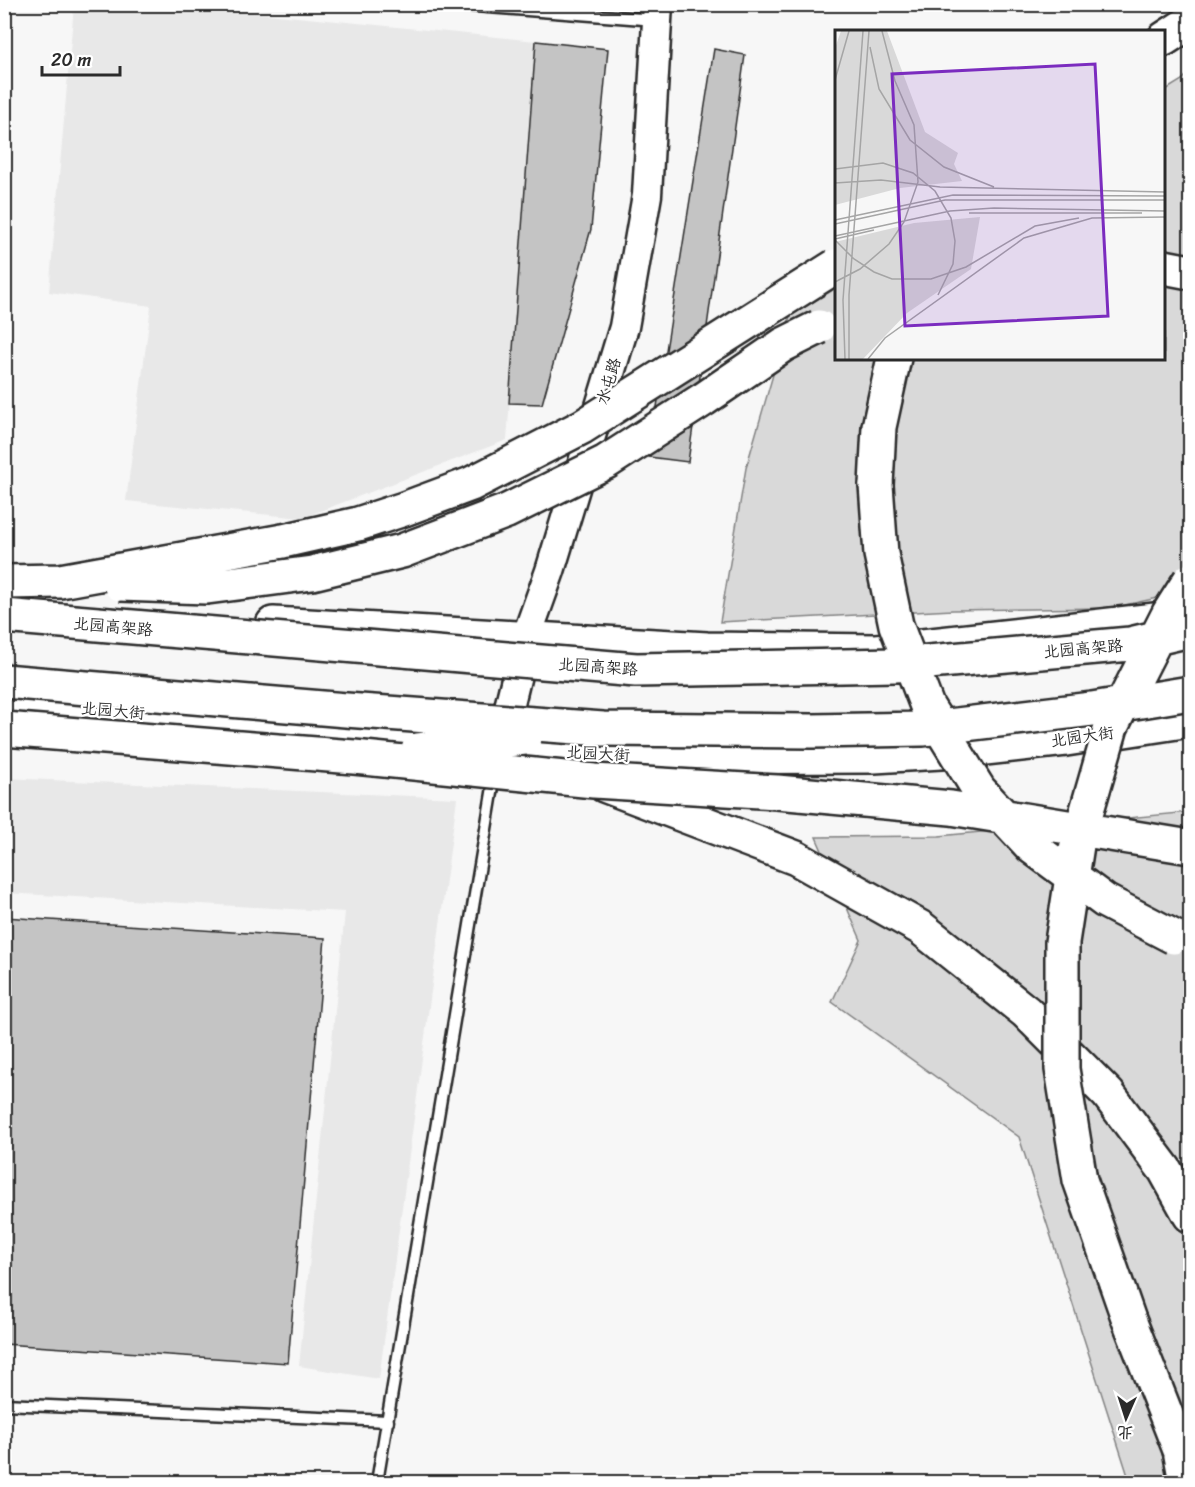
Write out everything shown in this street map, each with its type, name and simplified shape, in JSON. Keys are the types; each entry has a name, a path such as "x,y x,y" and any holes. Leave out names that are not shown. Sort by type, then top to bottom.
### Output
{"main road":[{"path":"1165,38 1191,22"},
{"path":"60,581 283,541 358,524 471,484 582,428 835,267"},
{"path":"1165,267 1191,272"},
{"path":"4,582 60,581 207,587 312,573 402,551 507,511 606,462 783,345 835,321"},
{"path":"894,360 879,428 876,485 881,554 896,625 927,706 979,790 1032,847 1105,901 1174,937 1191,942"},
{"path":"1186,1482 1180,1450 1129,1320 1080,1180 1062,1069 1062,942 1077,845 1111,727 1169,613 1191,579"},
{"path":"4,606 707,649 877,651 1155,620 1191,612"},
{"name":"北园高架路","path":"4,616 636,670 895,665 1130,644 1191,630"},
{"path":"4,681 603,729 812,731 923,729 1092,709 1191,693"},
{"name":"北园大街","path":"4,702 500,747 669,757 874,756 1066,739 1191,720"},
{"path":"4,707 137,740"},
{"path":"4,729 354,757 594,781 777,792 951,808 1191,847"},
{"path":"354,757 603,729"},
{"path":"594,781 796,858 921,928 1026,1012 1108,1094 1165,1170 1191,1215"}],"street":[{"name":"水屯路","path":"500,747 526,638 550,571 624,327 647,195 657,12"}],"lane":[{"path":"448,4 657,12"},
{"path":"378,1482 500,747"},
{"path":"4,1404 388,1421"}],"shaded area":[{"path":"74,5 176,5 536,41 507,440 302,518 126,501 151,306 49,292"},
{"path":"1190,72 1190,591 1111,608 953,610 720,622 746,468 790,316 835,289 835,360 1165,360 1165,90"},
{"path":"4,778 457,798 379,1379 299,1366 345,912 5,893"},
{"path":"1190,812 1190,1482 1130,1482 1019,1137 832,1002 861,940 816,837 939,836"}],"building":[{"path":"536,41 608,49 591,229 542,404 509,403"},
{"path":"714,49 745,55 688,462 649,457"},
{"path":"4,917 325,938 288,1363 4,1344"}]}
